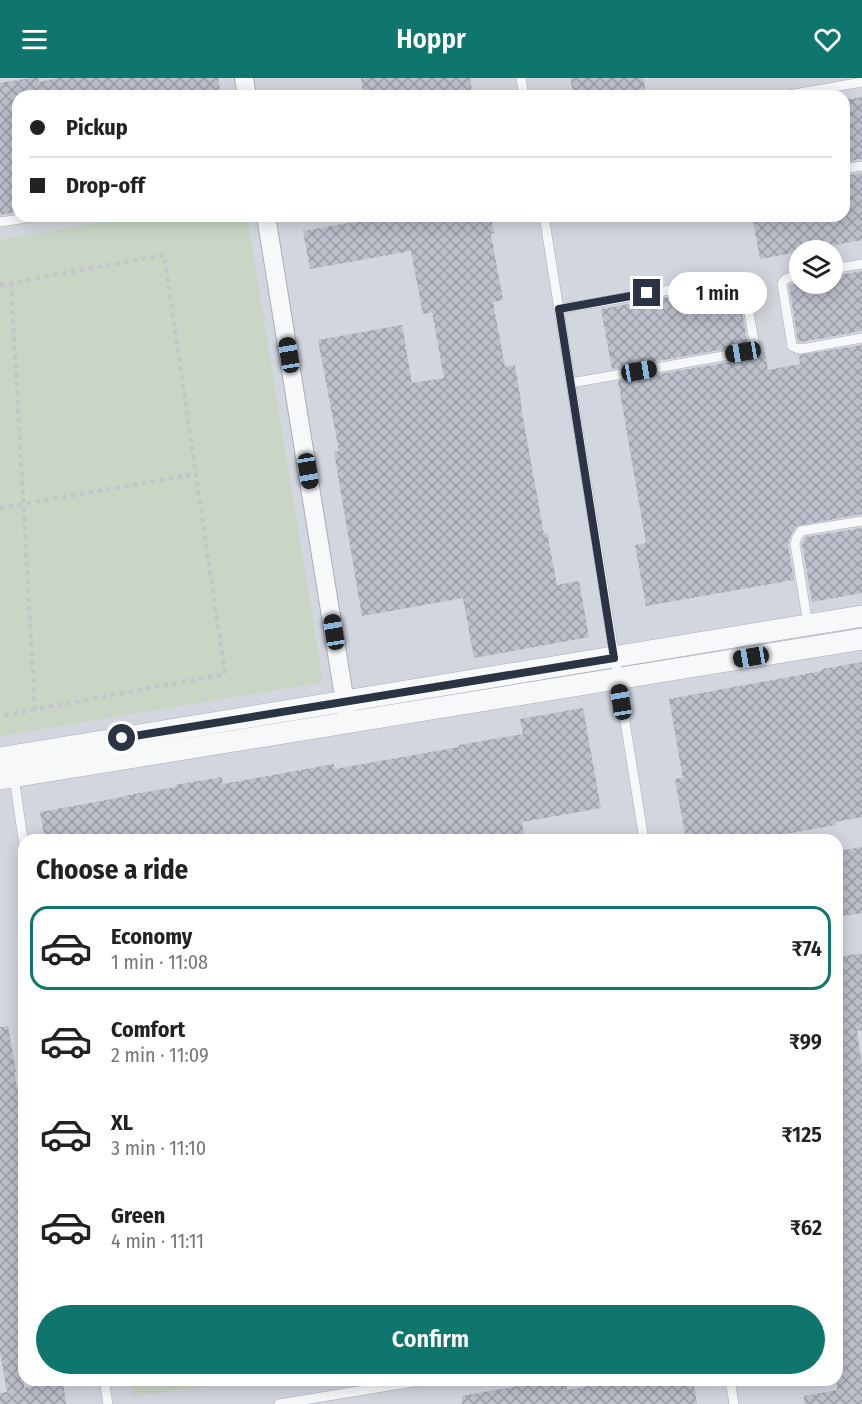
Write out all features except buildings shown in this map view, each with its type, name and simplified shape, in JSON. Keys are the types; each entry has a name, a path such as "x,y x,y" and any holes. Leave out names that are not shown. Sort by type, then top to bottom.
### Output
{"street":[{"path":"267,222 347,712"},
{"path":"6,768 347,712 614,658 862,616"},
{"path":"347,712 618,679 862,639"}],"lane":[{"path":"817,90 862,82"},
{"path":"545,222 643,834"},
{"path":"843,267 862,264"},
{"path":"789,277 782,284 792,346 801,349 862,338"},
{"path":"559,309 740,278 743,281 754,336 755,346 752,351 571,383"},
{"path":"808,625 795,544 797,537 801,531 862,521"},
{"path":"6,768 21,834"},
{"path":"105,1386 108,1404"},
{"path":"279,1404 389,1386"},
{"path":"731,1386 734,1404"}],"path":[{"path":"0,285 164,255 225,674 0,716"},
{"path":"11,283 35,710"},
{"path":"0,508 196,474"}],"shaded area":[{"path":"0,78 862,78 862,1404 0,1404"}],"green space":[{"path":"102,222 248,222 323,682 0,736 0,240"},
{"path":"132,1386 204,1386 134,1396"}],"route":[{"path":"122,738 614,658 559,309 647,293"}]}
